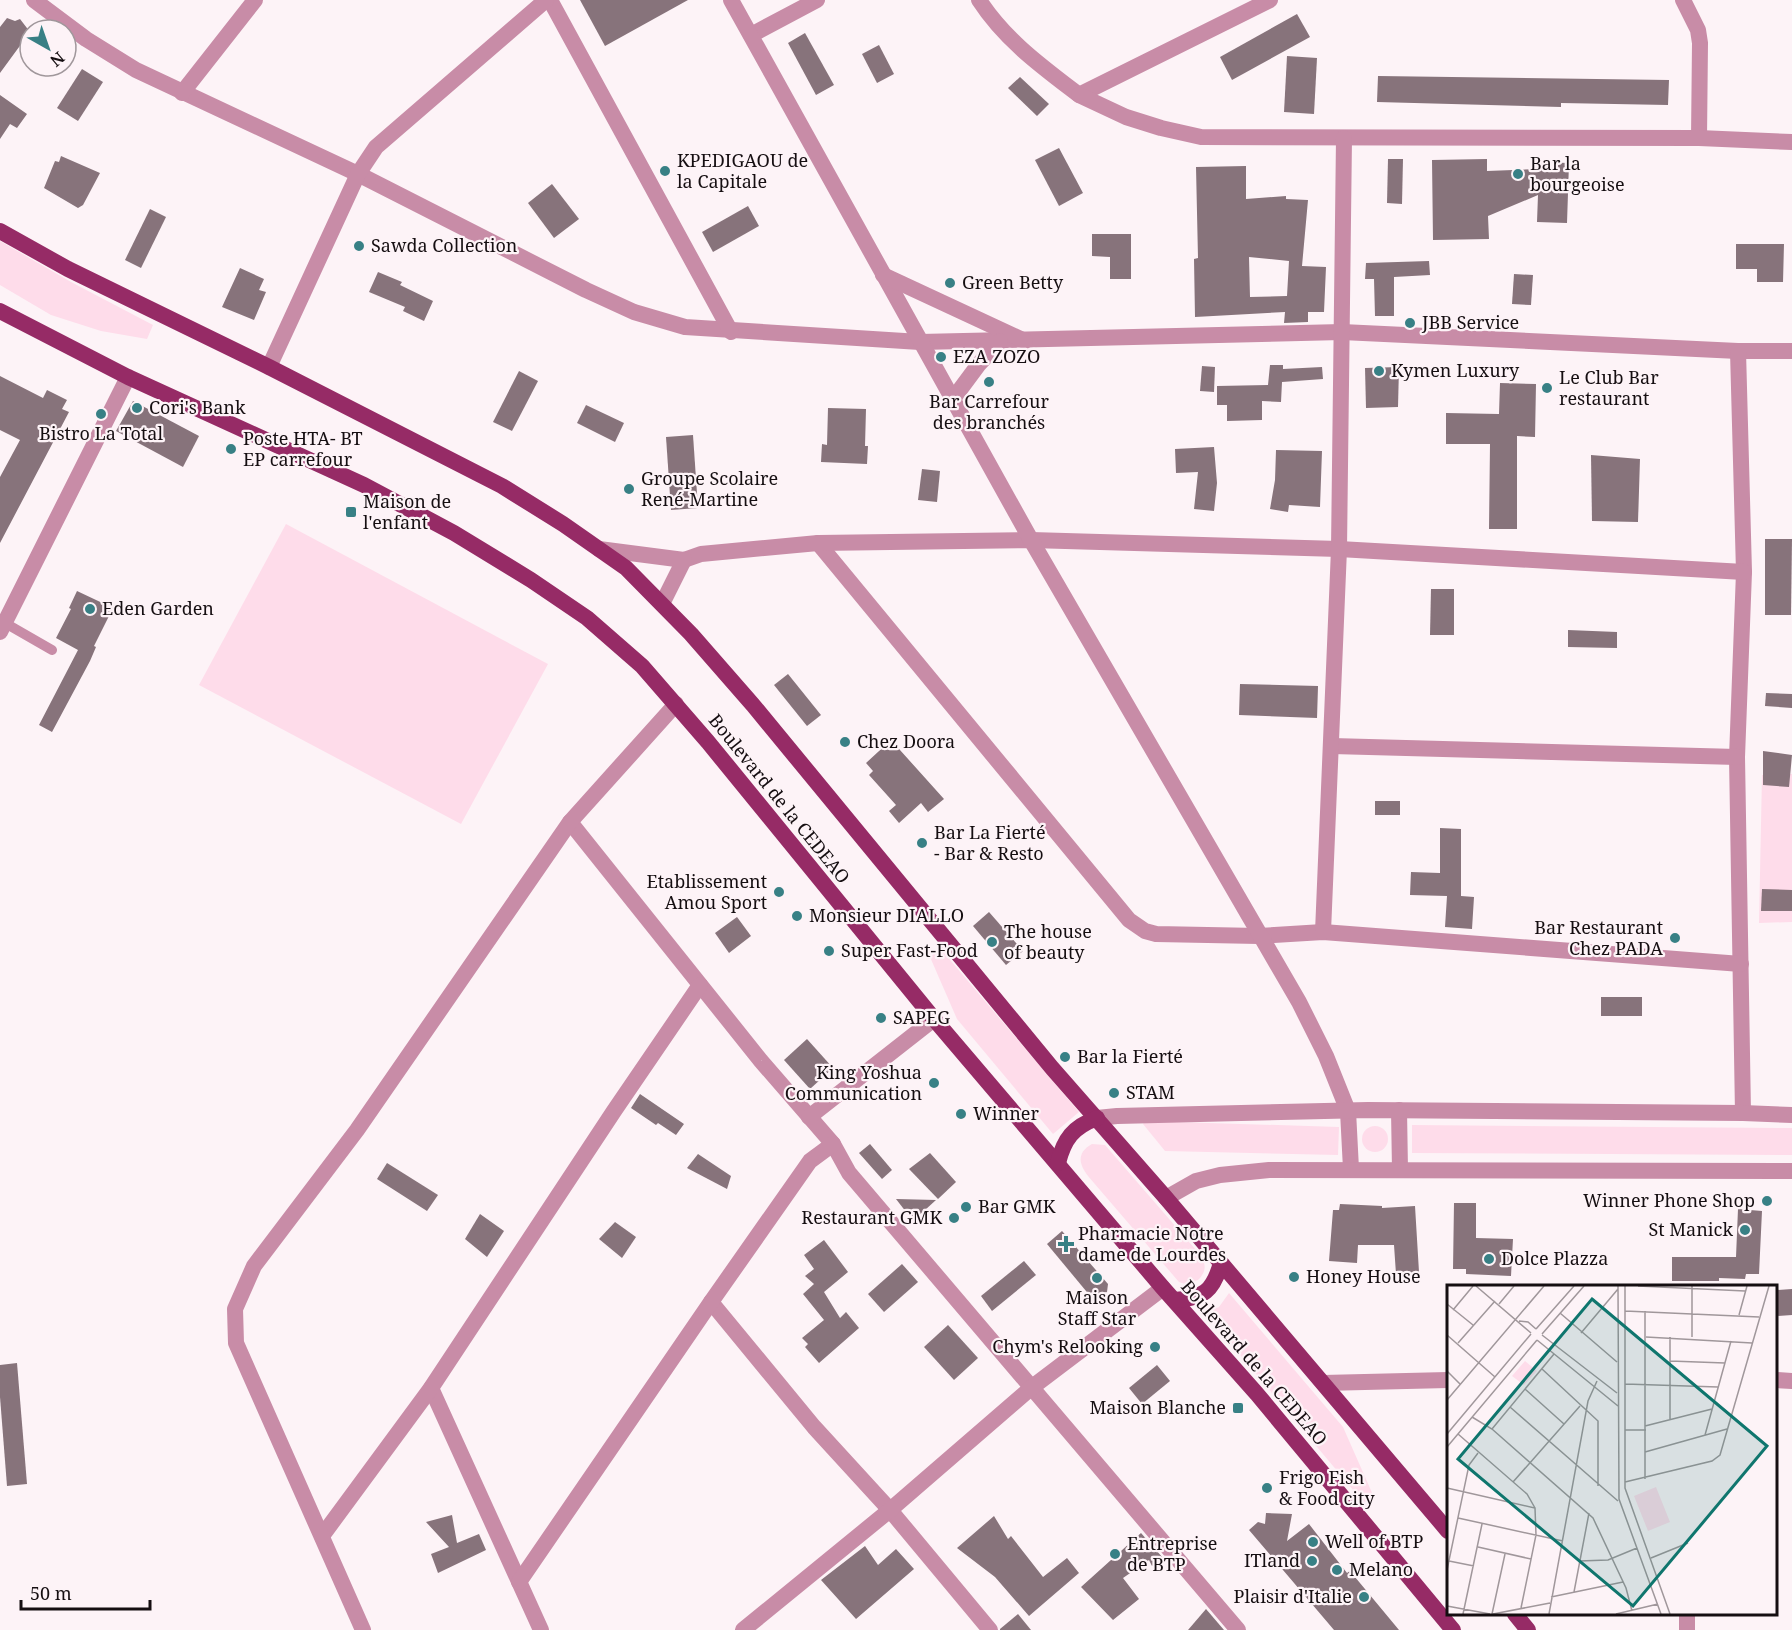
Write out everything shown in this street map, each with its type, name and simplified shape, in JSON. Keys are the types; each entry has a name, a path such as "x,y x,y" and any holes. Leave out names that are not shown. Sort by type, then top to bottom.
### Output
{"main road":[{"path":"0,231 68,269 269,367 502,486 626,568 662,604 760,714 1052,1068 1166,1198 1447,1529"},
{"name":"Boulevard de la CEDEAO","path":"0,311 128,377 364,485 487,552 587,618 642,666 676,704 934,1019 1257,1394 1453,1630"},
{"path":"1058,1163 1062,1148 1070,1135 1084,1123 1096,1118"},
{"path":"1169,1294 1194,1298 1206,1292 1216,1280 1221,1263"},
{"path":"1516,1615 1528,1630"}],"street":[{"path":"34,0 86,39 136,70 358,174 586,290 634,312 685,327 731,332 920,342 1342,332 1738,351 1792,351"},
{"path":"182,93 255,0"},
{"path":"269,367 358,174 376,147 548,0 731,332"},
{"path":"731,0 1031,540 1299,1002 1326,1056 1348,1111 1351,1169"},
{"path":"751,35 817,0"},
{"path":"979,0 1005,35 1030,58 1079,95 1126,117 1201,137 1699,138 1792,142"},
{"path":"1079,95 1270,0"},
{"path":"1683,0 1698,30 1700,43 1699,138"},
{"path":"1323,932 1339,549 1344,138"},
{"path":"883,275 1025,340"},
{"path":"953,399 979,364 1000,341"},
{"path":"1738,351 1744,572 1737,757 1743,1113"},
{"path":"2,628 128,377"},
{"path":"599,549 684,560 700,554 818,543 1031,540 1339,549 1744,572"},
{"path":"818,543 1129,920 1145,931 1156,934 1259,936 1323,932 1741,964"},
{"path":"662,604 684,560"},
{"path":"363,1630 236,1343 235,1309 254,1266 357,1130 570,822 676,704"},
{"path":"1332,746 1737,757"},
{"path":"570,822 761,1061 833,1144 849,1173 1238,1630"},
{"path":"322,1536 431,1388 700,985"},
{"path":"809,1117 934,1019"},
{"path":"1096,1118 1399,1110 1792,1115"},
{"path":"1399,1110 1400,1170"},
{"path":"519,1582 810,1161 833,1144"},
{"path":"1166,1198 1196,1181 1220,1175 1269,1170 1792,1171"},
{"path":"743,1630 890,1510 1031,1388 1169,1294"},
{"path":"711,1302 814,1427 890,1510 990,1630"},
{"path":"1323,1383 1447,1380"},
{"path":"1777,1380 1792,1381"},
{"path":"431,1388 541,1630"}],"lane":[{"path":"2,628 52,650"}],"shaded area":[{"path":"0,241 153,325 147,339 101,331 51,315 0,285"},
{"path":"286,524 548,664 461,824 199,685"},
{"path":"1792,774 1792,922 1759,923 1762,775"},
{"path":"940,948 1079,1112 1053,1134 957,1019 930,957"},
{"path":"1145,1121 1339,1127 1338,1155 1165,1151 1143,1124"},
{"path":"1412,1125 1792,1128 1792,1155 1412,1153"},
{"path":"1375,1126 1384,1130 1388,1139 1384,1148 1375,1152 1366,1148 1362,1139 1366,1130"},
{"path":"1092,1144 1105,1145 1202,1257 1205,1269 1198,1280 1185,1284 1179,1282 1088,1176 1081,1163 1081,1155"},
{"path":"1229,1293 1343,1427 1373,1495 1364,1503 1205,1313 1219,1307"}],"building":[{"path":"580,0 688,0 605,46"},
{"path":"1297,14 1310,37 1232,80 1220,57"},
{"path":"7,18 18,20 18,48 0,73 0,27"},
{"path":"805,33 834,85 816,95 788,43"},
{"path":"879,45 894,74 877,83 862,54"},
{"path":"1287,56 1317,58 1314,114 1284,112"},
{"path":"82,69 103,82 78,121 57,108"},
{"path":"1378,76 1669,80 1668,105 1561,103 1561,107 1377,102"},
{"path":"1020,77 1049,104 1037,116 1008,88"},
{"path":"0,95 27,114 17,128 10,124 0,139"},
{"path":"1059,148 1083,193 1059,206 1035,160"},
{"path":"61,156 100,173 83,205 78,208 44,188 55,161 59,162"},
{"path":"1388,159 1403,159 1402,204 1387,203"},
{"path":"1487,159 1487,171 1539,169 1539,162 1569,163 1567,223 1537,222 1538,195 1488,216 1489,239 1433,240 1432,160"},
{"path":"1246,166 1246,199 1286,196 1286,199 1308,200 1302,266 1326,267 1324,312 1308,312 1308,322 1284,323 1285,312 1195,317 1194,259 1198,258 1196,167","holes":["1249,257 1289,261 1287,296 1250,297"]},
{"path":"552,184 579,219 554,238 528,203"},
{"path":"748,206 759,226 713,252 702,232"},
{"path":"150,209 166,217 141,268 125,260"},
{"path":"1092,234 1131,234 1131,279 1110,279 1110,257 1092,256"},
{"path":"1736,244 1784,244 1783,282 1757,282 1757,269 1736,269"},
{"path":"1429,261 1430,275 1394,277 1394,316 1375,316 1374,279 1365,279 1366,263"},
{"path":"240,268 264,279 259,290 266,292 254,320 222,307"},
{"path":"378,272 402,282 400,285 433,301 424,321 403,311 405,307 369,292"},
{"path":"1514,274 1533,275 1531,305 1512,304"},
{"path":"1270,365 1283,365 1283,369 1322,367 1323,379 1282,382 1281,402 1262,401 1262,420 1227,421 1227,405 1217,405 1217,386 1268,385"},
{"path":"1202,366 1215,367 1214,392 1200,391"},
{"path":"1399,367 1398,407 1366,408 1365,368"},
{"path":"519,371 538,381 512,431 493,422"},
{"path":"0,376 43,398 47,390 67,400 62,409 69,412 0,543 0,477 20,440 0,430"},
{"path":"1500,383 1536,384 1535,437 1517,436 1517,529 1489,529 1490,444 1446,444 1446,413 1499,414"},
{"path":"133,401 199,436 183,467 116,431"},
{"path":"586,405 624,423 615,442 577,423"},
{"path":"828,408 866,409 867,464 821,462 822,444 827,445"},
{"path":"693,435 698,508 671,510 666,437"},
{"path":"1214,447 1217,483 1214,511 1194,509 1198,472 1176,473 1175,449"},
{"path":"1276,450 1322,451 1320,507 1289,505 1288,512 1270,509 1275,480"},
{"path":"1591,455 1640,459 1638,522 1592,521"},
{"path":"922,469 940,471 937,502 918,500"},
{"path":"1765,539 1792,539 1791,615 1765,615"},
{"path":"1431,589 1454,589 1454,635 1430,635"},
{"path":"77,591 113,608 94,646 96,647 90,661 52,732 39,725 78,650 56,638 71,609 69,608"},
{"path":"1568,630 1617,632 1617,648 1568,647"},
{"path":"788,674 821,715 807,726 774,685"},
{"path":"1240,684 1318,686 1317,718 1239,715"},
{"path":"1766,693 1792,694 1792,708 1765,706"},
{"path":"891,740 944,799 928,812 921,803 899,823 889,811 896,805 869,775 873,771 866,763"},
{"path":"1763,751 1792,755 1789,787 1763,785"},
{"path":"1375,801 1400,801 1400,815 1375,815"},
{"path":"1440,828 1461,829 1461,896 1474,897 1472,929 1445,927 1447,896 1410,895 1411,872 1440,873"},
{"path":"1762,889 1792,890 1792,911 1761,911"},
{"path":"989,912 1023,951 1006,965 973,926"},
{"path":"737,917 751,936 729,953 715,933"},
{"path":"1601,997 1642,997 1642,1016 1601,1016"},
{"path":"807,1039 833,1068 810,1089 784,1060"},
{"path":"640,1094 684,1124 676,1135 631,1108"},
{"path":"870,1144 892,1170 882,1179 859,1153"},
{"path":"930,1153 956,1182 938,1199 909,1169"},
{"path":"698,1154 731,1176 727,1189 687,1168"},
{"path":"387,1163 438,1195 427,1211 377,1179"},
{"path":"896,1199 936,1200 913,1221"},
{"path":"1454,1203 1476,1203 1476,1238 1513,1239 1511,1276 1466,1274 1466,1269 1453,1269"},
{"path":"1340,1204 1382,1206 1382,1208 1415,1206 1419,1272 1396,1274 1394,1245 1358,1245 1357,1263 1329,1261 1333,1210 1339,1210"},
{"path":"1738,1209 1762,1211 1759,1274 1746,1274 1745,1279 1672,1281 1672,1257 1736,1257"},
{"path":"480,1214 504,1231 487,1257 465,1239"},
{"path":"615,1222 636,1237 622,1258 599,1239"},
{"path":"1062,1231 1108,1284 1107,1292 1091,1297 1047,1244"},
{"path":"824,1240 848,1272 824,1292 840,1318 846,1312 859,1328 819,1363 805,1347 808,1344 802,1338 824,1320 803,1294 814,1284 805,1276 814,1269 804,1255"},
{"path":"1024,1261 1036,1275 992,1311 981,1296"},
{"path":"902,1264 918,1282 884,1312 868,1294"},
{"path":"1792,1289 1792,1315 1777,1316 1777,1290"},
{"path":"948,1325 978,1358 954,1380 924,1347"},
{"path":"17,1363 27,1484 7,1486 0,1397 0,1365"},
{"path":"1157,1365 1170,1381 1142,1404 1129,1388"},
{"path":"1266,1513 1292,1514 1287,1541 1309,1524 1347,1573 1350,1571 1399,1630 1334,1630 1249,1530 1258,1522 1265,1524"},
{"path":"452,1515 457,1543 479,1534 486,1550 438,1573 431,1554 449,1547 426,1522"},
{"path":"994,1516 1008,1539 1011,1536 1043,1577 1067,1558 1079,1573 1029,1616 995,1577 957,1548"},
{"path":"1141,1533 1163,1558 1152,1566 1149,1560 1123,1578 1139,1599 1113,1620 1081,1587"},
{"path":"865,1546 878,1565 896,1549 914,1569 856,1619 821,1580"},
{"path":"1206,1609 1224,1630 1188,1630"},
{"path":"1018,1614 1031,1630 1000,1630 1000,1629"}],"place":[{"name":"KPEDIGAOU de la Capitale","path":"665,171"},
{"name":"Bar la bourgeoise","path":"1518,174"},
{"name":"Sawda Collection","path":"359,246"},
{"name":"Green Betty","path":"950,283"},
{"name":"JBB Service","path":"1410,323"},
{"name":"EZA ZOZO","path":"941,357"},
{"name":"Kymen Luxury","path":"1379,371"},
{"name":"Bar Carrefour des branchés","path":"989,382"},
{"name":"Le Club Bar restaurant","path":"1547,388"},
{"name":"Cori's Bank","path":"137,408"},
{"name":"Bistro La Total","path":"101,414"},
{"name":"Poste HTA- BT EP carrefour","path":"231,449"},
{"name":"Groupe Scolaire René-Martine","path":"629,489"},
{"name":"Maison de l'enfant","path":"351,512"},
{"name":"Eden Garden","path":"90,609"},
{"name":"Chez Doora","path":"845,742"},
{"name":"Bar La Fierté - Bar & Resto","path":"922,843"},
{"name":"Etablissement Amou Sport","path":"779,892"},
{"name":"Monsieur DIALLO","path":"797,916"},
{"name":"Bar Restaurant Chez PADA","path":"1675,938"},
{"name":"The house of beauty","path":"992,942"},
{"name":"Super Fast-Food","path":"829,951"},
{"name":"SAPEG","path":"881,1018"},
{"name":"Bar la Fierté","path":"1065,1057"},
{"name":"King Yoshua Communication","path":"934,1083"},
{"name":"STAM","path":"1114,1093"},
{"name":"Winner","path":"961,1114"},
{"name":"Winner Phone Shop","path":"1767,1201"},
{"name":"Bar GMK","path":"966,1207"},
{"name":"Restaurant GMK","path":"954,1218"},
{"name":"St Manick","path":"1745,1230"},
{"name":"Pharmacie Notre dame de Lourdes","path":"1066,1244"},
{"name":"Dolce Plazza","path":"1489,1259"},
{"name":"Honey House","path":"1294,1277"},
{"name":"Maison Staff Star","path":"1097,1278"},
{"name":"Chym's Relooking","path":"1155,1347"},
{"name":"Maison Blanche","path":"1238,1408"},
{"name":"Frigo Fish & Food city","path":"1267,1488"},
{"name":"Well of BTP","path":"1313,1542"},
{"name":"Entreprise de BTP","path":"1115,1554"},
{"name":"ITland","path":"1312,1561"},
{"name":"Melano","path":"1337,1570"},
{"name":"Plaisir d'Italie","path":"1364,1597"}]}
